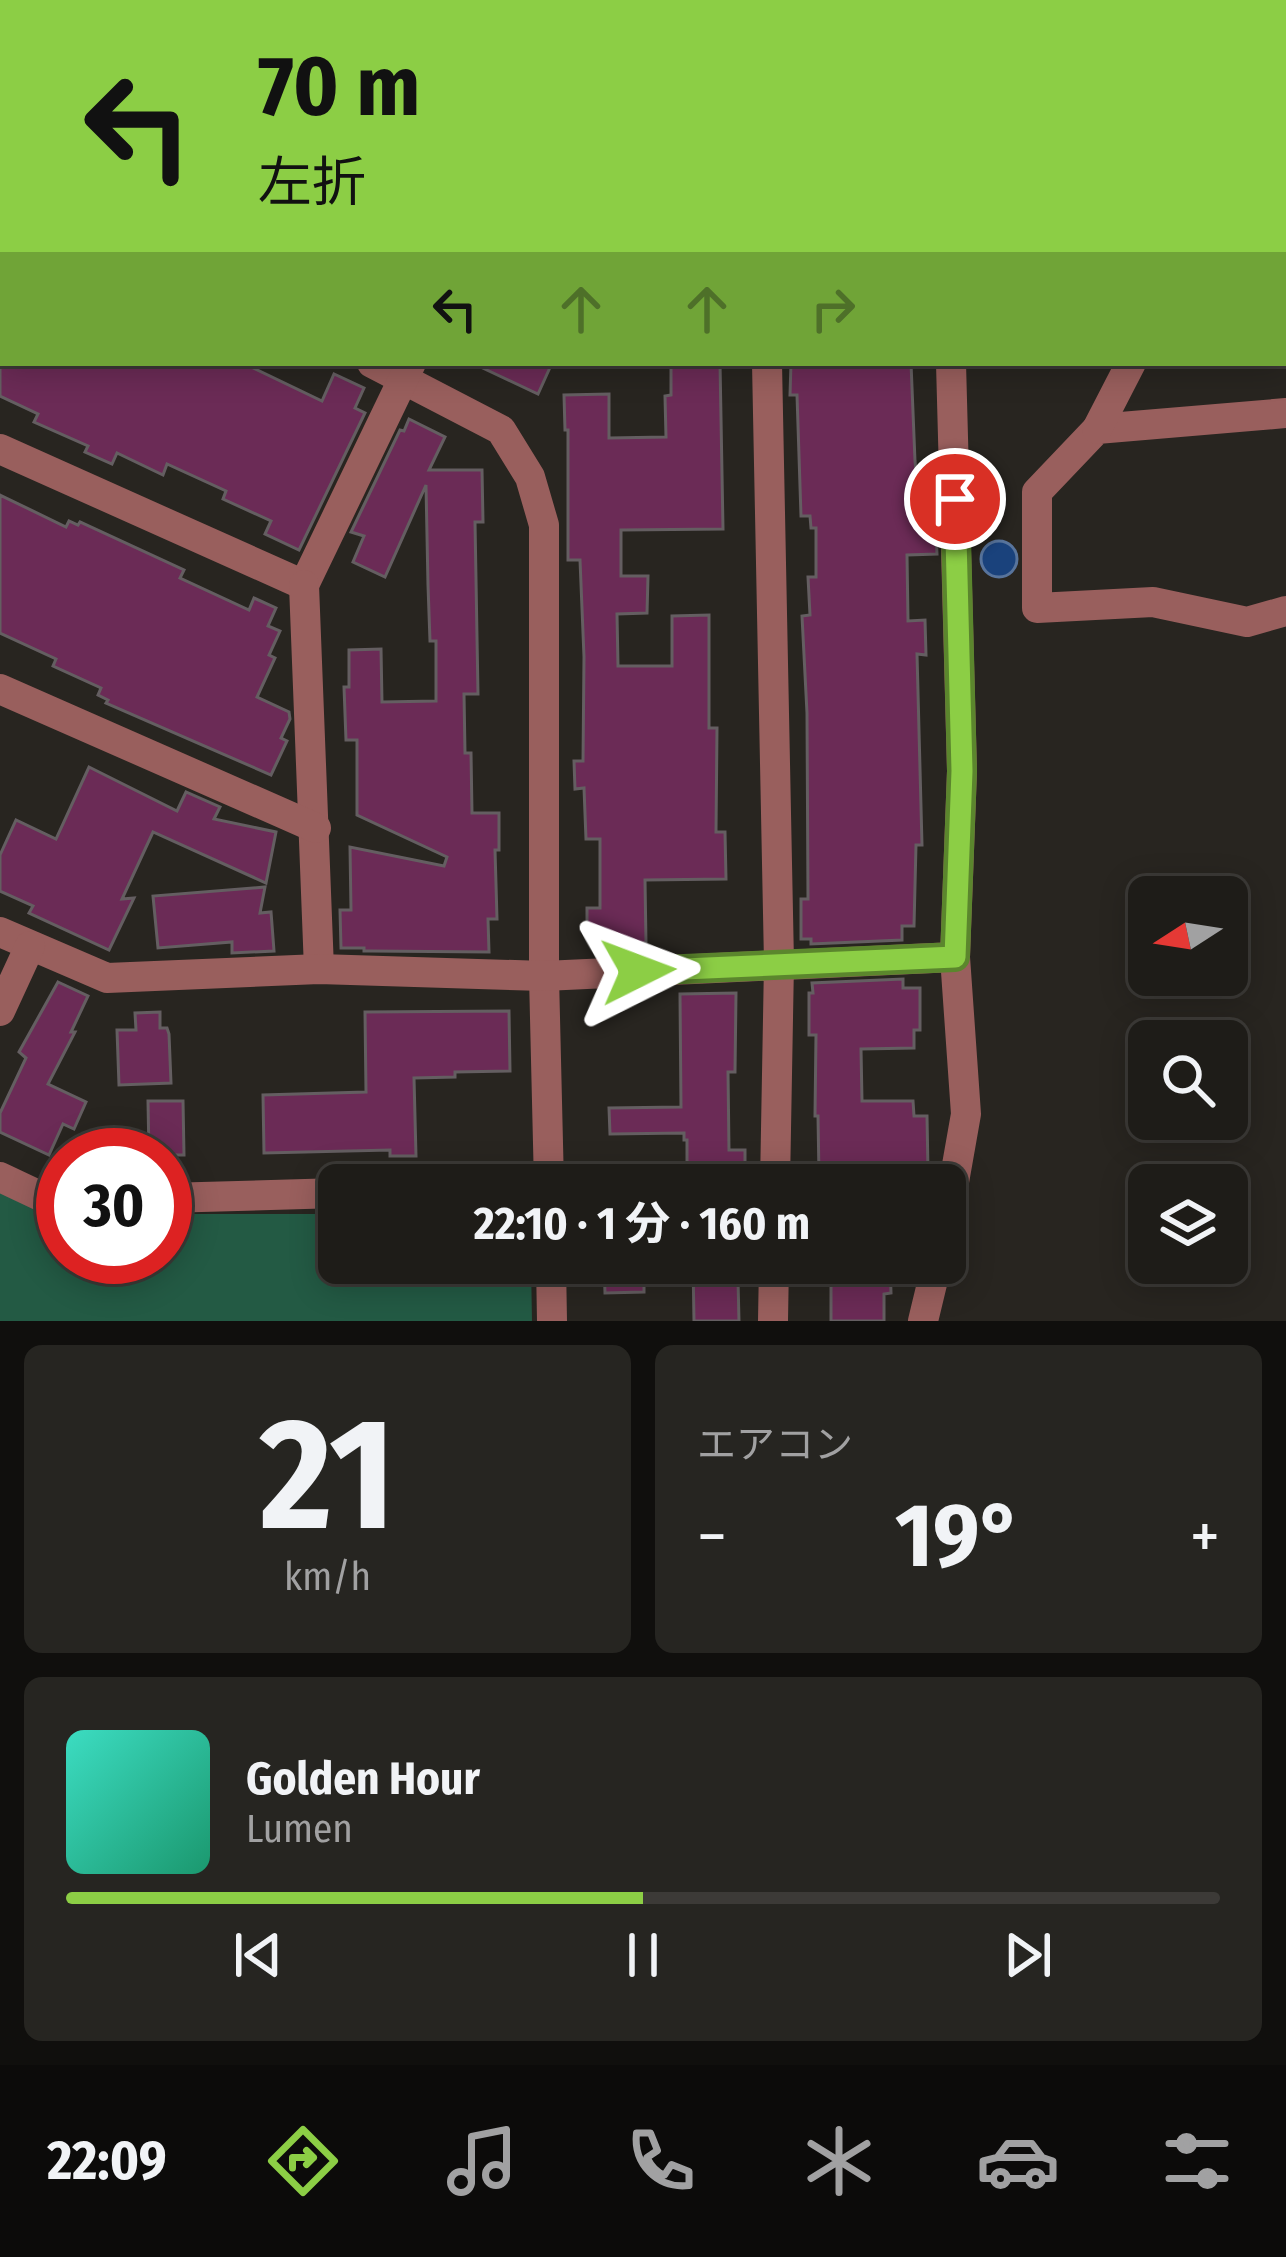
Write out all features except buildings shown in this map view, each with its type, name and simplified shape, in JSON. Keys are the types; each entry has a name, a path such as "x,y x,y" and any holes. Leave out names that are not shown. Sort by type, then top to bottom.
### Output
{"street":[{"path":"767,366 778,963 775,1164"},
{"path":"951,366 962,771 955,957 965,1114 957,1164"},
{"path":"1128,366 1097,429 1036,492 1037,608 1153,602 1247,622 1286,611"},
{"path":"319,969 304,585 407,370 501,430 530,477 544,526 548,1164"},
{"path":"1097,429 1286,412"},
{"path":"0,449 304,585"},
{"path":"0,689 316,828"},
{"path":"0,932 107,978 319,969 544,976 955,957"},
{"path":"0,1011 30,946"},
{"path":"0,1177 36,1194"},
{"path":"192,1197 318,1194"},
{"path":"551,1284 552,1321"},
{"path":"773,1321 774,1284"},
{"path":"922,1321 932,1284"}],"green space":[{"path":"0,1192 36,1204 36,1284 192,1284 192,1214 318,1214 318,1284 531,1284 532,1321 0,1321"}],"water":[{"path":"999,541 1012,546 1017,559 1012,572 999,577 986,572 981,559 986,546"}],"route":[{"path":"638,971 955,957 962,771 955,499"}]}
